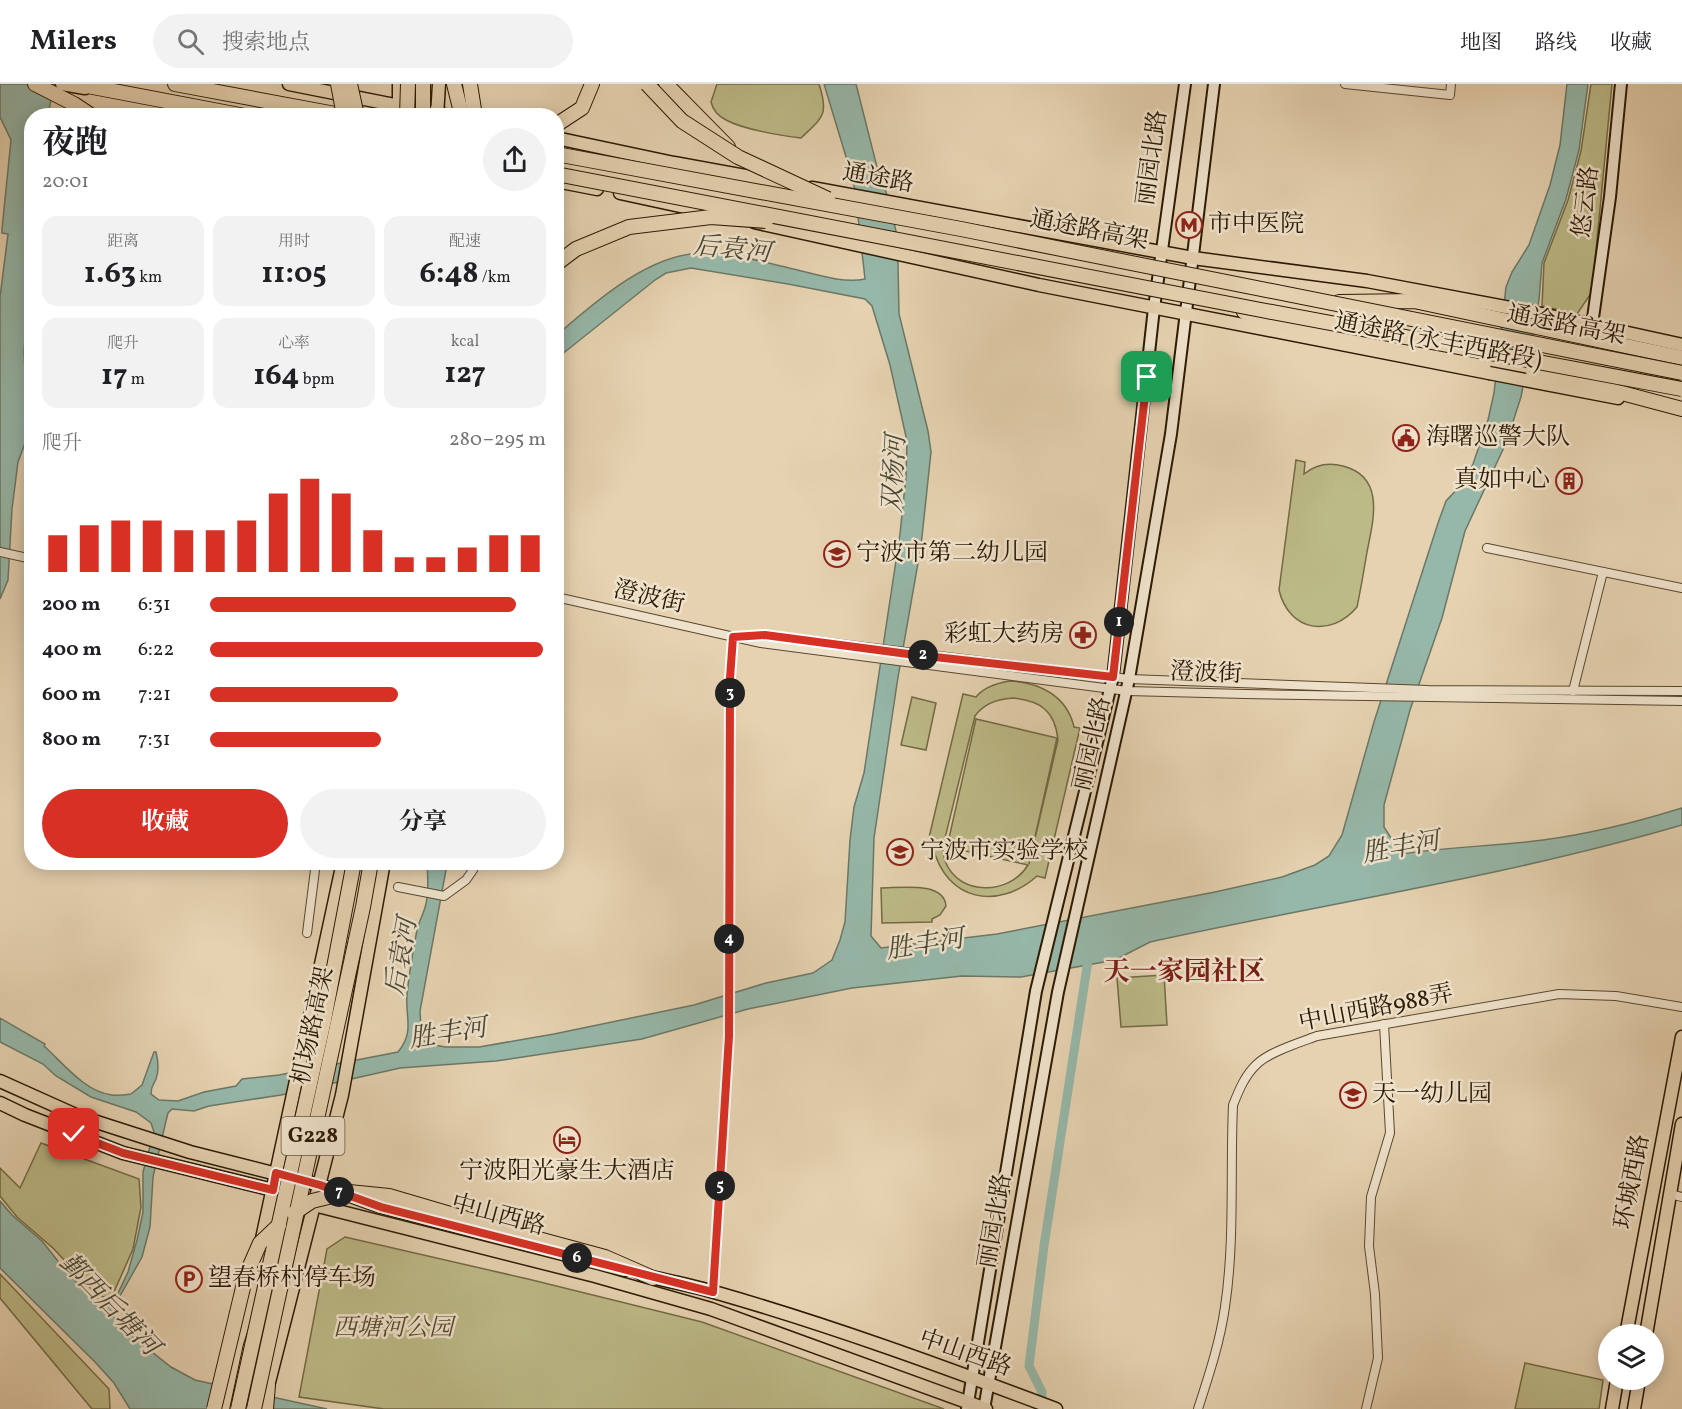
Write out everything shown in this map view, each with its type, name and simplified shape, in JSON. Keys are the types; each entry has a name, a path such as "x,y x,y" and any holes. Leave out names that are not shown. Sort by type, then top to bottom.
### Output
{"highway":[{"path":"35,84 80,108"},
{"path":"77,84 203,108"},
{"path":"175,84 302,108"},
{"path":"338,84 343,108"},
{"path":"350,84 355,108"},
{"path":"403,108 408,84"},
{"path":"423,84 423,108"},
{"path":"454,84 460,108"},
{"path":"470,84 474,108"},
{"path":"564,120 582,108 592,84"},
{"path":"647,84 682,121 738,157 850,202"},
{"path":"666,84 738,157"},
{"name":"通途路高架","path":"564,155 850,202 1682,373"},
{"name":"通途路高架","path":"564,175 1682,389"},
{"path":"564,258 576,249 629,227 711,217 768,221 788,217"},
{"path":"1205,299 1298,328 1603,388 1682,410"},
{"path":"1331,302 1414,301 1680,353"},
{"name":"机场路高架","path":"238,1409 324,1020 352,870"},
{"name":"机场路高架","path":"254,1409 370,870"},
{"path":"214,1409 246,1275 260,1243 288,1217 312,1201 349,1192 389,1196 605,1257 653,1278"},
{"path":"222,1409 236,1343 248,1306"},
{"path":"265,1409 269,1383"}],"main road":[{"path":"62,84 181,108"},
{"path":"289,84 386,108"},
{"path":"399,84 402,108"},
{"path":"439,84 441,108"},
{"name":"丽园北路","path":"968,1406 1035,991 1112,683 1154,308 1185,84"},
{"name":"丽园北路","path":"985,1409 1058,992 1128,685 1171,434 1214,84"},
{"name":"悠云路","path":"1592,326 1610,197 1621,84"},
{"name":"通途路","path":"564,140 850,202 891,203 1193,258"},
{"path":"564,182 1186,314"},
{"name":"通途路 (永丰西路段)","path":"1193,258 1367,281 1537,313 1592,326 1680,353"},
{"name":"通途路 (永丰西路段)","path":"1186,314 1682,410"},
{"path":"228,1409 341,870"},
{"path":"269,1383 342,1095 383,870"},
{"name":"环城西路","path":"1628,1324 1682,1037"},
{"name":"中山西路","path":"0,1081 78,1116 190,1152 320,1185 381,1207 713,1292 973,1378 1056,1409"},
{"name":"中山西路","path":"0,1103 123,1153 273,1190 314,1205 595,1276 711,1309 968,1406 985,1409"},
{"name":"环城西路","path":"1648,1324 1676,1192 1682,1124"},
{"path":"1612,1409 1615,1390"},
{"path":"1634,1409 1637,1390"}],"street":[{"path":"1345,84 1450,95 1451,84"},
{"path":"1487,548 1682,588"},
{"path":"0,552 24,558"},
{"path":"1574,691 1602,572"},
{"name":"澄波街","path":"564,599 733,637 878,659 908,658"},
{"name":"澄波街","path":"733,637 765,635 879,650 908,658 1128,685 1682,701"},
{"path":"713,1292 729,1036 730,678 733,637"},
{"name":"澄波街","path":"1428,694 1574,691 1682,692"},
{"path":"307,933 315,870"},
{"path":"398,887 444,896 466,880 473,870"},
{"name":"中山西路988弄","path":"1198,1409 1214,1360 1225,1306 1231,1242 1233,1105 1240,1085 1257,1063 1290,1046 1317,1036 1559,994 1616,996 1682,1007"},
{"path":"1366,1409 1378,1358 1375,1294 1369,1246 1371,1197 1390,1132 1384,1024"}],"green space":[{"path":"717,84 819,84 824,109 819,120 801,138 773,134 733,123 721,117 711,102"},
{"path":"1591,84 1612,84 1592,292 1577,314 1542,306 1544,263 1568,200 1581,151"},
{"path":"1296,460 1305,462 1304,474 1313,468 1327,464 1343,466 1357,472 1366,480 1371,490 1372,527 1357,607 1347,617 1324,626 1312,626 1292,615 1284,604 1279,590"},
{"path":"1010,681 1031,684 1050,693 1065,707 1074,727 1080,728 1045,878 1037,876 1022,887 1006,894 975,895 961,889 949,879 933,847 927,846 963,694 976,697 987,688","holes":["1023,699 1045,709 1054,722 1058,740 1029,864 1057,738 976,719 947,847 1028,865 1020,875 1009,882 985,888 973,886 961,881 952,873 945,861 943,846 975,716 987,705 997,701"]},
{"path":"912,697 936,703 926,750 901,745"},
{"path":"881,888 930,889 943,898 946,906 940,915 932,919 932,922 882,923"},
{"path":"1164,975 1167,1025 1121,1027 1117,978"},
{"path":"41,1143 139,1179 141,1207 133,1249 110,1301 92,1290 54,1249 17,1217 0,1196 0,1168 20,1188"},
{"name":"西塘河公园","path":"345,1237 702,1322 944,1409 384,1409 299,1397 327,1249"},
{"path":"0,1274 109,1389 110,1409 92,1409 0,1298"},
{"path":"1525,1363 1598,1379 1598,1390 1602,1390 1599,1409 1515,1409"}],"water":[{"path":"0,84 54,84 49,108 24,108 24,446 18,462 12,509 8,580 0,599 0,297 8,234 2,233 2,229 11,140 0,117"},
{"path":"824,84 856,84 896,231 899,314 928,431 931,452 921,546 898,677 874,838 871,936 881,948 997,934 1215,892 1282,877 1315,865 1329,856 1342,835 1374,722 1446,501 1463,483 1473,464 1488,420 1494,393 1506,287 1512,272 1529,245 1550,185 1560,145 1567,84 1588,84 1579,150 1566,199 1542,263 1539,300 1521,397 1506,443 1465,531 1442,618 1410,710 1384,805 1384,827 1401,854 1561,837 1613,827 1682,808 1682,825 1484,874 1150,942 1115,960 1021,977 962,976 852,988 748,1009 642,1039 496,1061 400,1068 281,1095 209,1106 194,1111 172,1109 168,1113 153,1177 150,1227 142,1257 112,1310 114,1317 122,1328 171,1367 195,1380 327,1409 130,1409 114,1383 95,1362 0,1268 0,1201 12,1215 42,1241 83,1289 108,1306 118,1293 128,1272 137,1240 143,1212 143,1172 154,1132 151,1123 136,1112 91,1097 56,1076 43,1064 0,1042 0,1018 45,1044 44,1046 84,1083 102,1093 131,1094 142,1085 154,1052 156,1052 158,1073 151,1094 159,1100 178,1101 204,1092 236,1086 242,1079 279,1075 398,1052 408,1031 408,987 417,930 427,899 427,870 446,870 420,1011 425,1043 445,1047 479,1047 554,1034 694,1005 766,983 813,973 832,960 845,922 854,807 864,773 900,534 906,476 907,441 890,365 872,306 865,299 691,268 666,273 655,280 564,353 564,329 626,280 666,260 686,255 727,254 837,279 865,279 855,190"}],"waterway":[{"path":"1042,1409 1042,1392 1029,1366 1044,1246 1089,954"}],"place":[{"name":"市中医院","path":"1189,225"},
{"name":"海曙巡警大队","path":"1406,438"},
{"name":"真如中心","path":"1569,481"},
{"name":"宁波市第二幼儿园","path":"837,554"},
{"name":"彩虹大药房","path":"1083,635"},
{"name":"宁波市实验学校","path":"900,852"},
{"name":"天一幼儿园","path":"1353,1095"},
{"name":"宁波阳光豪生大酒店","path":"567,1140"},
{"name":"望春桥村停车场","path":"189,1279"}],"district":[{"name":"天一家园社区","path":"1184,973"}],"route":[{"path":"74,1134 123,1153 273,1190 276,1173 320,1185 381,1207 713,1292 729,1036 730,678 733,637 765,635 1113,677 1147,377"}],"water label":[{"name":"后袁河","path":"732,250"},
{"name":"双杨河","path":"895,474"},
{"name":"胜丰河","path":"1401,848"},
{"name":"胜丰河","path":"925,945"},
{"name":"后袁河","path":"402,957"},
{"name":"胜丰河","path":"448,1034"},
{"name":"鄞西后塘河","path":"109,1305"}]}
